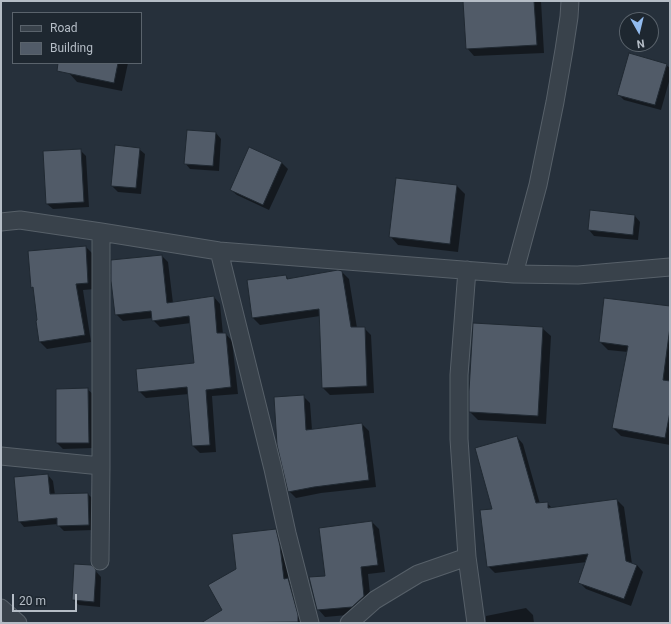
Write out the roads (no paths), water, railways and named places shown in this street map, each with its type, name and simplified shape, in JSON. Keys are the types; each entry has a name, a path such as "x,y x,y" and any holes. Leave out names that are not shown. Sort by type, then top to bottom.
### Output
{"street":[{"path":"514,274 538,185 555,102 569,17 570,1"},
{"path":"1,222 20,220 219,250 514,274 578,275 670,267"},
{"path":"100,561 101,232"},
{"path":"219,250 310,623"},
{"path":"467,270 459,375 460,438 467,557 476,623"},
{"path":"1,456 101,466"},
{"path":"349,623 375,600 418,574 467,557"},
{"path":"1,608 18,623"}]}
